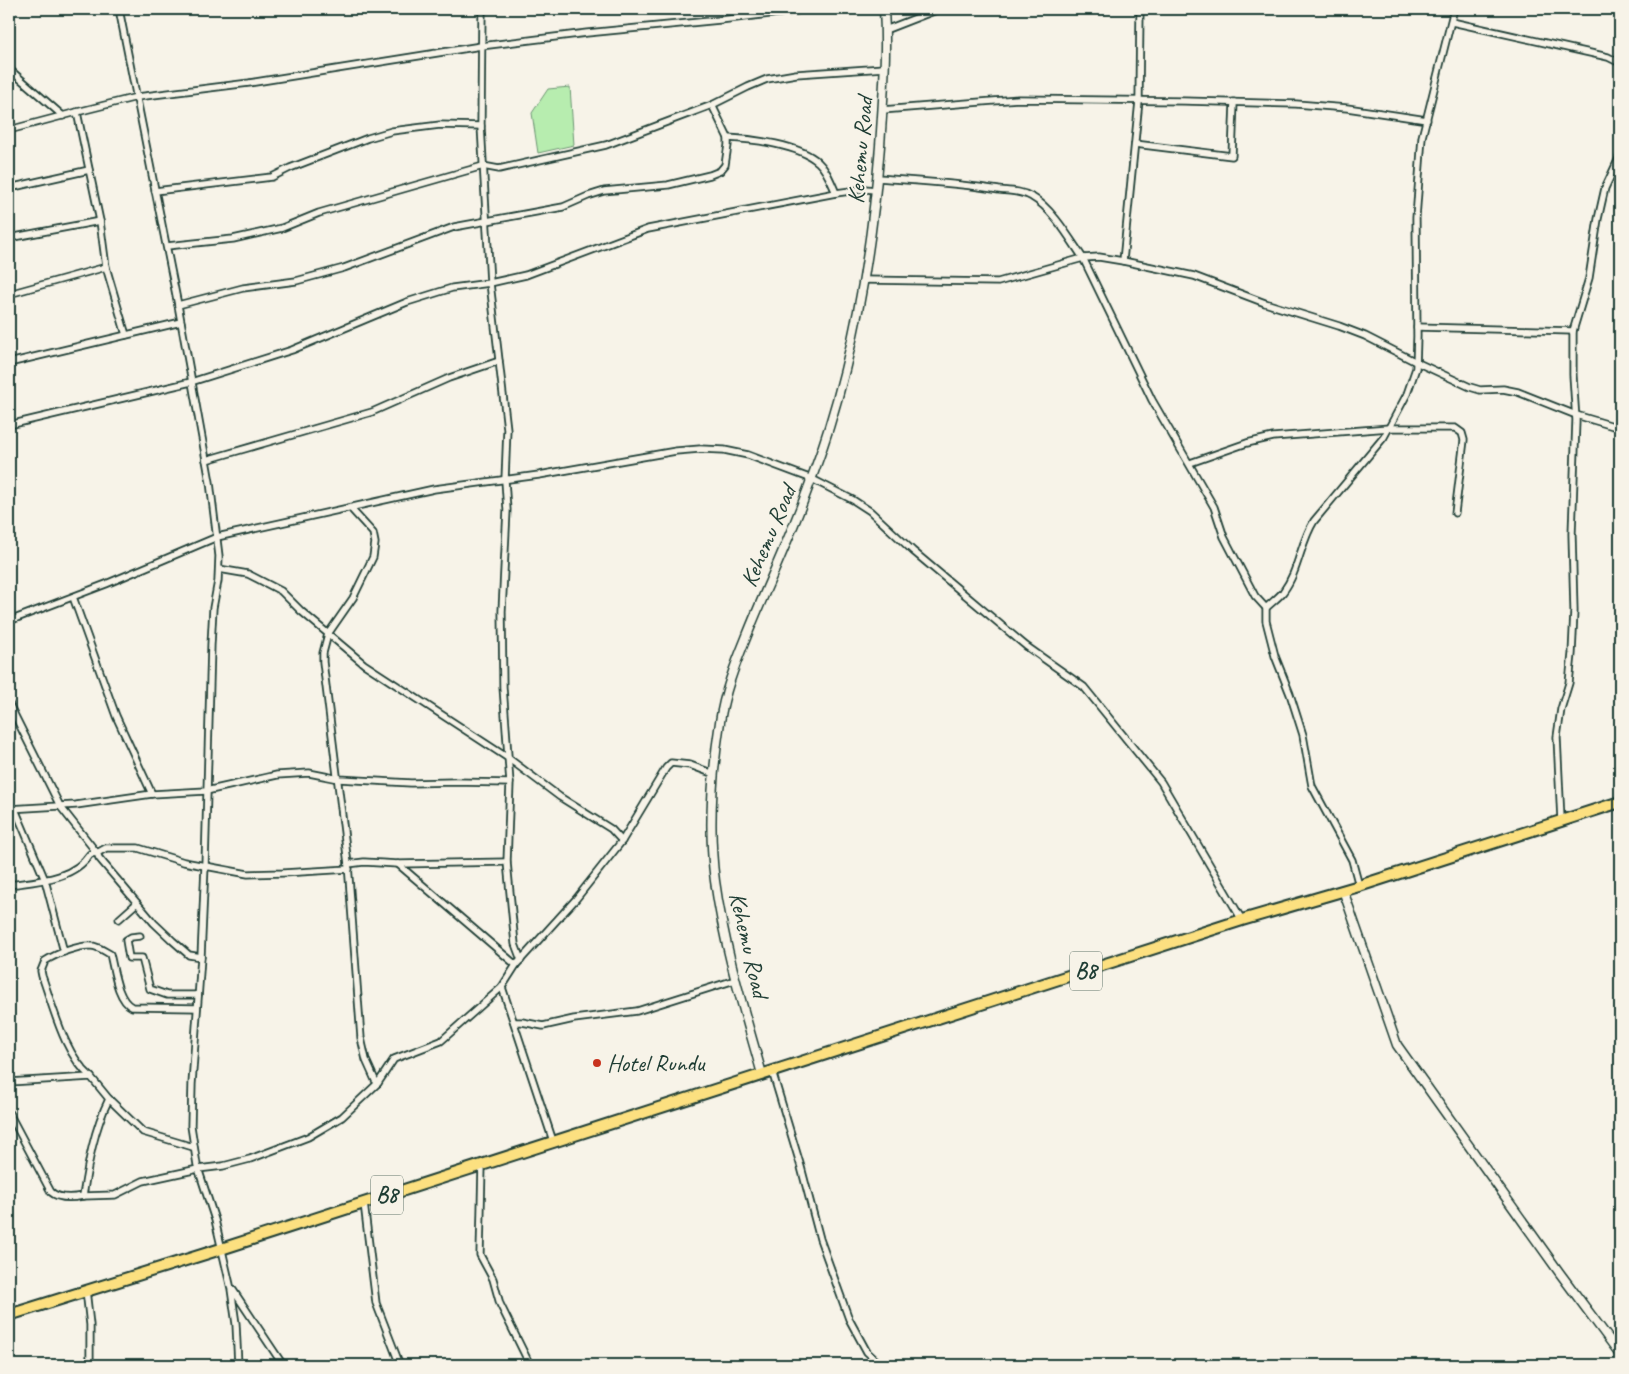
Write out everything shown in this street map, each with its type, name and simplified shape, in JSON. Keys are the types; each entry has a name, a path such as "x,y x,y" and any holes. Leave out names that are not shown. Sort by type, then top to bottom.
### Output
{"highway":[{"name":"B8","path":"9,1315 221,1249 1242,920 1359,886 1620,802"}],"street":[{"path":"9,10 14,9"},
{"path":"119,9 167,246 206,460 217,537 219,569 213,608 211,645 205,866 191,1126 198,1169 215,1220 231,1289 236,1324 238,1365"},
{"path":"482,9 481,126 486,222 490,283 507,429 505,480 508,510 502,611 502,645 510,783 508,862 516,944 521,960"},
{"path":"9,130 136,97 249,83 481,46 812,9"},
{"name":"Kehemu Road","path":"767,1072 736,980 722,926 715,879 712,828 714,774 720,718 735,667 812,479 839,391 854,332 864,280 876,190 884,68 884,9"},
{"path":"885,30 939,9"},
{"path":"1123,261 1139,101 1140,9"},
{"path":"1266,608 1283,592 1295,567 1307,532 1314,521 1370,454 1389,428 1407,394 1416,362 1416,218 1422,137 1454,9"},
{"path":"1452,22 1608,57 1620,62"},
{"path":"167,246 233,239 282,228 319,213 483,166 499,169 606,144 712,105 767,79 796,74 884,68"},
{"path":"9,69 63,116"},
{"path":"882,110 1018,99 1234,102 1347,108 1427,120"},
{"path":"1135,144 1232,156 1234,102"},
{"path":"178,306 243,288 296,281 350,266 454,227 563,207 604,191 668,185 710,175 720,171 725,165 728,138 712,105"},
{"path":"77,112 100,221 106,267 126,335"},
{"path":"155,191 272,177 290,168 368,138 392,131 440,125 481,126"},
{"path":"728,138 749,139 808,154 820,163 836,193"},
{"path":"1561,820 1557,737 1561,709 1569,683 1574,611 1572,534 1576,415 1573,375 1573,331 1589,278 1605,188 1620,156"},
{"path":"9,188 89,170"},
{"path":"877,178 980,187 1028,195 1044,207 1072,241 1083,258 1152,400 1214,507 1224,537 1255,596 1266,608 1266,621 1275,656 1301,728 1312,786 1352,860 1359,886"},
{"path":"9,425 191,382 292,350 407,302 452,288 490,283 526,275 648,229 836,193 865,189 876,190"},
{"path":"9,238 100,221"},
{"path":"864,280 998,282 1083,258 1123,261 1194,276 1265,303 1339,326 1365,336 1470,387 1480,390 1518,392 1576,415 1620,428"},
{"path":"9,294 106,267"},
{"path":"9,363 181,322"},
{"path":"1417,327 1573,331"},
{"path":"206,460 372,412 449,378 499,361"},
{"path":"1190,463 1226,449 1262,439 1389,428 1452,427 1460,430 1464,440 1455,513"},
{"path":"9,621 73,597 217,537 434,489 505,480 676,451 724,450 748,454 812,479 870,511 913,551 1026,646 1084,687 1161,782 1242,920"},
{"path":"352,508 373,533 374,549 364,579 354,598 328,634 323,653 323,662 349,866 361,1038 366,1060 378,1083"},
{"path":"219,569 248,574 271,584 364,664 508,758 560,797 611,829 622,841"},
{"path":"73,597 116,716 152,794"},
{"path":"9,704 60,806 99,858 172,941 189,955 200,957"},
{"path":"9,1113 47,1186 54,1195 64,1197 114,1195 143,1181 198,1169 223,1166 308,1137 342,1117 378,1083 394,1059 441,1041 502,987 516,966 576,899 622,841 662,773 670,763 690,765 714,774"},
{"path":"64,952 45,880 12,809 100,803 152,794 206,791 277,775 309,773 339,779 411,783 510,783"},
{"path":"9,885 45,880 70,872 90,854 97,853 106,848 138,848 184,862 248,874 283,873 349,866 364,862 398,864 508,862"},
{"path":"398,864 516,966"},
{"path":"1343,890 1397,1045 1553,1264 1620,1354"},
{"path":"119,919 137,903"},
{"path":"140,936 131,936 126,940 130,958 142,958 150,989 167,995 198,995"},
{"path":"193,1147 143,1132 109,1099 76,1062 41,971 45,961 64,952 91,946 98,947 110,954 121,996 126,1004 132,1006 197,1008"},
{"path":"514,1022 543,1026 574,1019 637,1011 736,980"},
{"path":"502,987 553,1141"},
{"path":"767,1072 802,1167 820,1239 849,1319 867,1352 881,1365"},
{"path":"9,1082 91,1077"},
{"path":"83,1196 86,1171 102,1113 109,1099"},
{"path":"482,1165 480,1254 493,1279 500,1304 530,1365"},
{"path":"364,1202 376,1303 400,1365"},
{"path":"231,1289 283,1365"},
{"path":"86,1290 90,1325 90,1365"}],"green space":[{"path":"570,87 574,145 538,153 532,113 548,89"}],"place":[{"name":"Hotel Rundu","path":"597,1063"}]}
